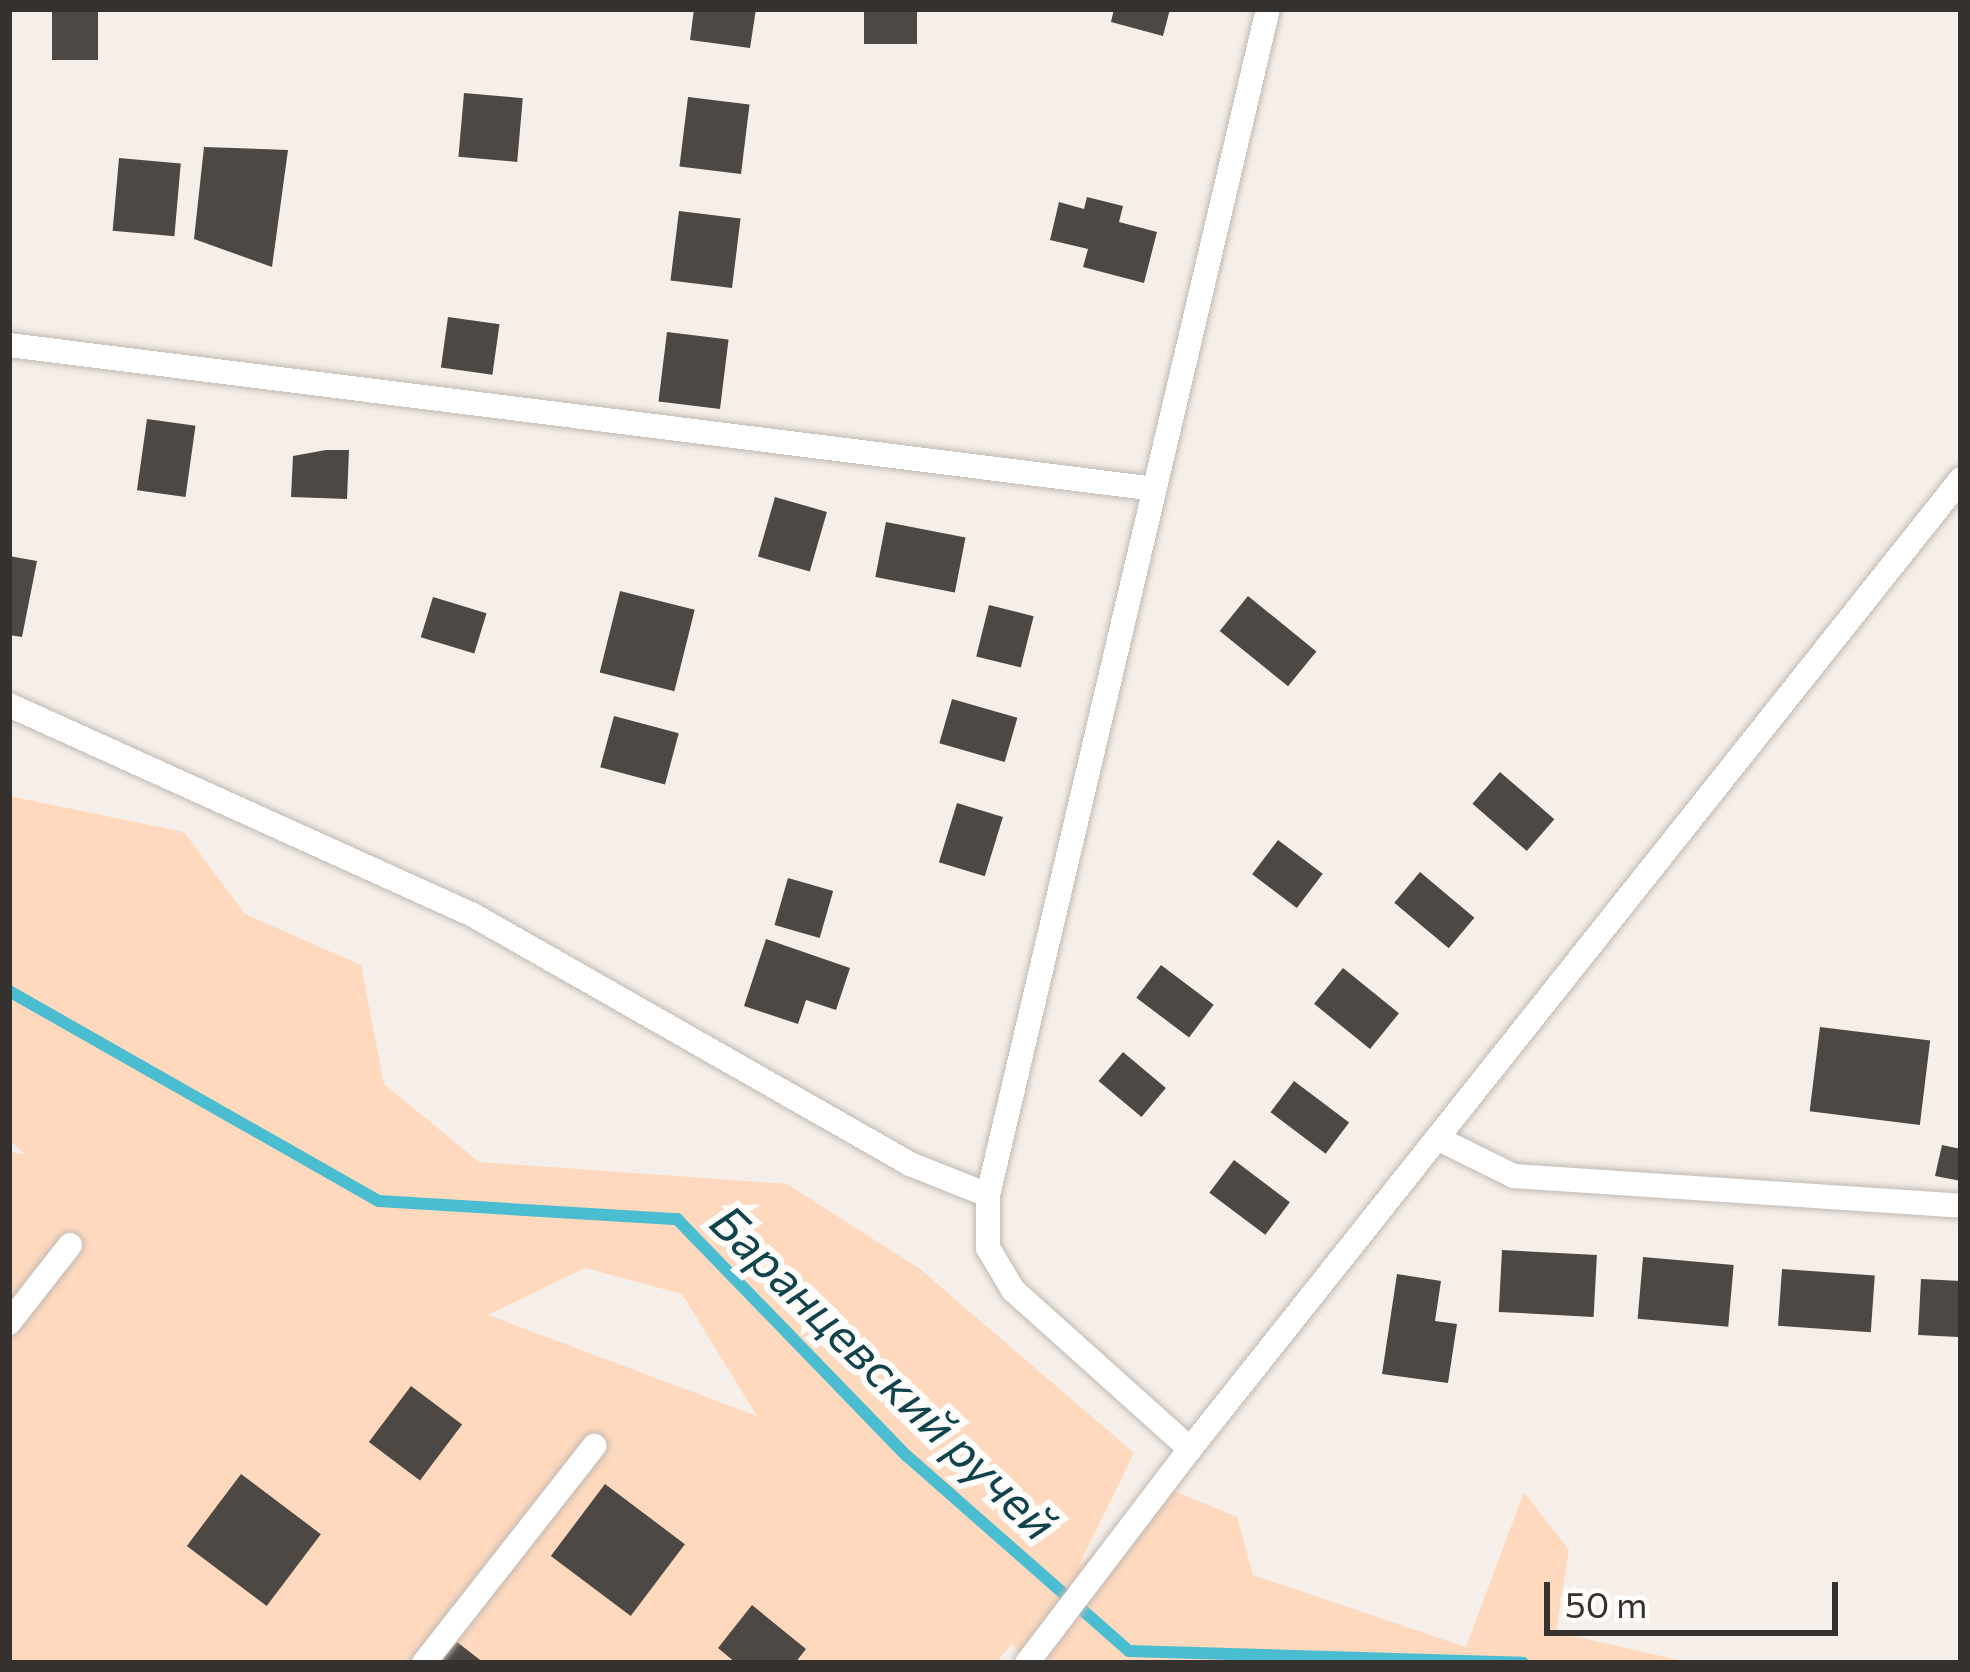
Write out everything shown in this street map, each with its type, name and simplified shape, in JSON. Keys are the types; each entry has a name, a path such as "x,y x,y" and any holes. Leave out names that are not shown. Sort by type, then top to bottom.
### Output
{"lane":[{"path":"1190,1449 1013,1290 988,1248 988,1195 1147,488 1231,200 1268,9"},
{"path":"9,346 1147,488"},
{"path":"1027,1663 1190,1449 1441,1140 1961,479"},
{"path":"9,705 473,915 910,1164 988,1195"},
{"path":"1441,1140 1514,1176 1961,1206"},
{"path":"9,1323 70,1245"},
{"path":"424,1663 594,1446"}],"shaded area":[{"path":"9,796 184,832 245,914 361,965 384,1084 479,1162 787,1184 920,1269 1134,1453 1079,1565 1174,1491 1237,1517 1253,1575 1466,1647 1524,1492 1569,1550 1556,1632 1692,1663 1025,1663 1012,1643 996,1663 9,1663 9,1151 26,1155 9,1140","holes":["585,1268 682,1294 757,1416 488,1315"]}],"building":[{"path":"52,9 98,9 98,60 52,60"},
{"path":"694,9 756,9 750,48 690,40"},
{"path":"864,9 917,9 917,44 864,44"},
{"path":"1114,9 1170,9 1163,36 1111,22"},
{"path":"464,93 523,98 517,162 458,157"},
{"path":"688,97 750,105 741,174 679,166"},
{"path":"204,147 288,150 272,267 194,239"},
{"path":"119,158 181,163 174,236 113,231"},
{"path":"1087,197 1123,206 1119,222 1157,232 1144,283 1083,267 1088,249 1050,240 1059,202 1084,209"},
{"path":"679,211 741,219 732,288 670,280"},
{"path":"448,317 499,324 492,375 441,368"},
{"path":"667,332 729,340 720,409 658,401"},
{"path":"147,419 196,426 186,497 137,490"},
{"path":"349,450 347,499 291,497 293,456"},
{"path":"775,497 827,512 810,571 758,557"},
{"path":"886,522 966,537 955,592 875,577"},
{"path":"9,556 37,561 22,637 9,635"},
{"path":"620,591 695,610 674,691 600,673"},
{"path":"1248,596 1316,651 1288,686 1220,631"},
{"path":"433,597 487,613 474,654 421,637"},
{"path":"989,605 1034,616 1021,668 976,656"},
{"path":"952,699 1017,718 1005,762 939,743"},
{"path":"614,716 679,733 665,785 600,767"},
{"path":"1500,772 1554,819 1527,851 1472,804"},
{"path":"957,803 1003,817 985,876 939,862"},
{"path":"1278,840 1323,874 1297,908 1252,874"},
{"path":"1420,872 1474,918 1449,948 1394,903"},
{"path":"788,878 833,891 820,938 774,925"},
{"path":"766,939 850,968 836,1010 806,1000 798,1024 744,1006"},
{"path":"1161,965 1214,1005 1189,1037 1136,998"},
{"path":"1343,968 1399,1013 1370,1049 1314,1004"},
{"path":"1820,1027 1930,1041 1920,1125 1810,1111"},
{"path":"1123,1052 1166,1088 1141,1117 1099,1081"},
{"path":"1294,1081 1349,1123 1326,1154 1271,1112"},
{"path":"1942,1145 1961,1149 1961,1181 1935,1176"},
{"path":"1234,1160 1290,1202 1265,1235 1209,1193"},
{"path":"1502,1250 1597,1255 1594,1317 1499,1312"},
{"path":"1643,1257 1734,1265 1728,1327 1638,1319"},
{"path":"1782,1269 1875,1275 1871,1332 1778,1326"},
{"path":"1397,1274 1441,1281 1435,1321 1457,1324 1448,1383 1382,1374"},
{"path":"1921,1279 1961,1281 1958,1337 1918,1335"},
{"path":"411,1386 462,1425 420,1480 369,1442"},
{"path":"241,1474 321,1534 267,1606 187,1546"},
{"path":"605,1484 685,1544 631,1616 551,1556"},
{"path":"752,1605 806,1649 795,1663 736,1663 718,1648"},
{"path":"457,1642 484,1663 440,1663"}],"waterway":[{"name":"Баранцевский ручей","path":"9,991 379,1201 677,1219 907,1456 1129,1651 1523,1663"}]}
